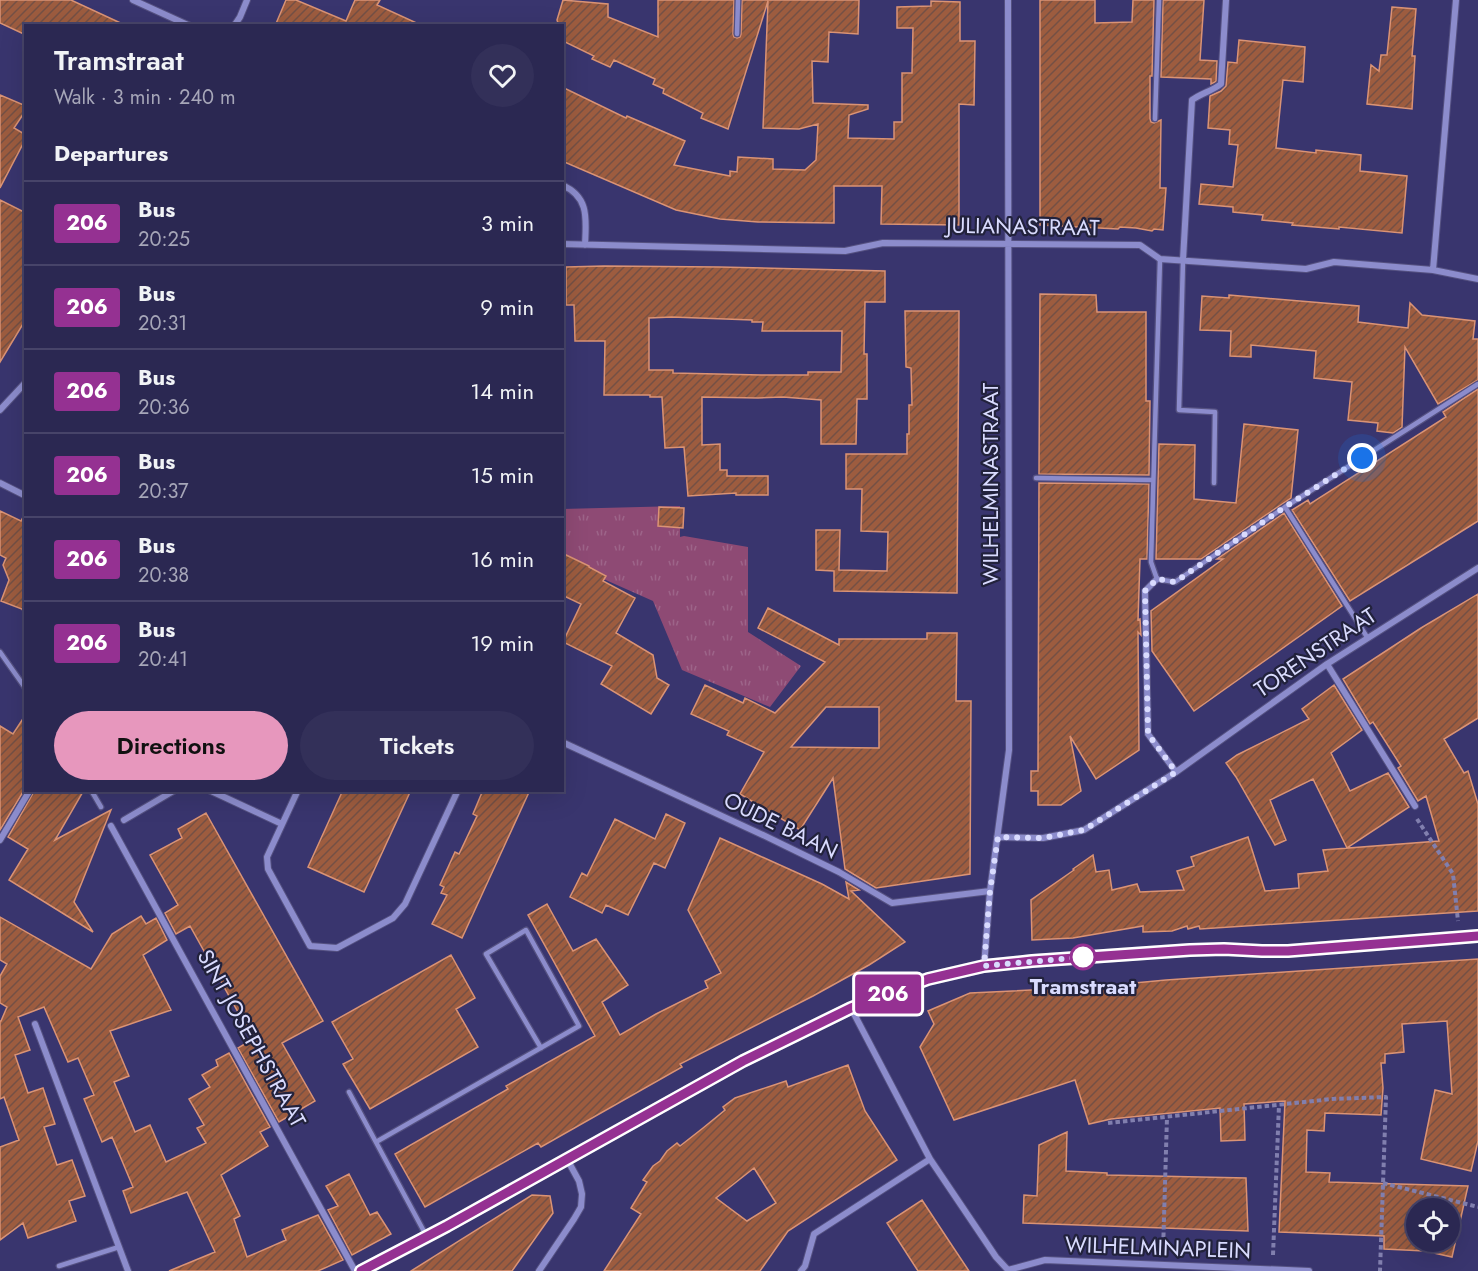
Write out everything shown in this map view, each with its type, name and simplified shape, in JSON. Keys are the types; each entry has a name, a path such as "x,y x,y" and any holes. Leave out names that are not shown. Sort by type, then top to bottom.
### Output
{"street":[{"path":"133,0 186,24"},
{"path":"235,24 248,0"},
{"name":"WILHELMINASTRAAT","path":"984,966 990,891 1009,750 1008,0"},
{"path":"1183,260 1192,100 1221,84 1226,0"},
{"path":"1433,270 1456,0"},
{"path":"564,186 572,190 583,203 586,219 585,245"},
{"name":"JULIANASTRAAT","path":"564,244 845,251 883,243 1140,245 1160,259 1306,269 1334,262 1433,270 1478,279"},
{"path":"0,410 24,384"},
{"path":"0,483 24,495"},
{"name":"TORENSTRAAT","path":"998,837 1043,838 1084,830 1176,772 1367,637 1478,568"},
{"path":"1157,579 1145,591 1148,734 1176,772"},
{"path":"1327,664 1415,806"},
{"name":"OUDE BAAN","path":"564,742 839,872 892,903 990,891"},
{"path":"0,840 29,792"},
{"path":"124,820 172,792"},
{"path":"213,792 282,824"},
{"path":"297,792 267,857 268,869 310,946 338,948 393,918 405,904 457,792"},
{"name":"SINT JOSEPHSTRAAT","path":"111,826 355,1271"},
{"path":"361,1271 427,1237 743,1061 851,1008 928,979 984,966 1032,961 1190,950 1288,951 1478,936"},
{"name":"WILHELMINAPLEIN","path":"851,1008 930,1159 996,1257 1008,1270 1046,1260 1309,1271"},
{"path":"35,1024 128,1271"},
{"path":"539,1271 581,1208 582,1194 579,1181 567,1159"},
{"path":"801,1271 805,1266 814,1234 930,1159"}],"lane":[{"path":"737,34 738,0"},
{"path":"1155,119 1159,0"},
{"path":"1160,259 1151,562 1157,579 1175,582 1285,507 1478,384"},
{"path":"1183,260 1179,410 1215,412 1214,483"},
{"path":"1036,478 1153,480"},
{"path":"1285,507 1367,637"},
{"path":"0,652 24,686"},
{"path":"93,792 101,807"},
{"path":"376,1142 541,1048 579,1026 526,930 486,954 541,1048"},
{"path":"349,1092 427,1237"},
{"path":"59,1266 119,1247"}],"path":[{"path":"1415,806 1415,815 1453,874 1459,937"},
{"path":"1108,1123 1332,1100 1386,1097 1380,1271"},
{"path":"1272,1270 1279,1105"},
{"path":"1163,1264 1167,1117"},
{"path":"1383,1183 1478,1207"}],"green space":[{"path":"680,506 680,537 748,547 748,632 801,666 770,707 682,670 653,601 564,561 564,509"}],"building":[{"path":"0,0 71,0 123,24 24,24 24,34 0,23"},
{"path":"286,0 296,0 346,21 355,0 380,0 377,5 419,24 276,24"},
{"path":"563,0 608,4 608,17 658,37 658,0 734,0 733,34 737,38 741,34 742,0 859,0 858,34 829,32 828,62 812,61 813,103 868,105 868,109 849,115 848,138 894,139 894,122 902,122 902,73 912,73 913,28 897,28 897,7 931,6 931,1 960,2 960,41 975,41 974,105 959,104 959,225 881,224 882,186 834,186 834,223 720,219 676,210 564,162 564,88 626,118 627,116 685,141 674,165 730,176 730,171 737,172 738,157 773,159 773,169 805,170 816,160 818,124 799,129 763,128 768,1 728,129 701,118 703,113 663,93 664,89 653,84 655,79 614,60 610,67 592,59 594,56 565,42 564,24 558,24 557,20"},
{"path":"1040,0 1095,0 1095,23 1132,22 1133,0 1154,0 1150,119 1154,123 1161,120 1160,188 1166,188 1163,230 1040,225"},
{"path":"1163,0 1204,0 1200,60 1217,61 1215,82 1211,84 1211,79 1161,77"},
{"path":"1392,7 1416,9 1412,56 1415,56 1412,109 1367,104 1371,65 1379,71 1381,55 1387,55"},
{"path":"1239,40 1305,47 1303,82 1283,80 1276,148 1361,155 1360,171 1407,176 1402,233 1292,225 1293,223 1262,220 1263,215 1233,212 1233,207 1199,204 1201,184 1233,187 1238,145 1229,144 1230,130 1208,128 1210,96 1226,86 1228,62 1237,63"},
{"path":"0,95 24,105 24,113 14,128 24,134 24,142 0,188"},
{"path":"0,200 24,212 24,322 0,362"},
{"path":"566,267 719,267 885,271 885,302 865,302 864,354 867,354 867,399 857,399 856,444 821,444 821,400 783,397 702,397 702,445 720,444 720,470 727,470 727,476 768,476 768,495 736,495 736,493 688,496 684,447 665,448 662,397 604,395 605,341 575,341 574,305 566,305","holes":["649,318 752,320 752,322 763,322 762,331 842,331 841,372 761,375 673,373 673,370 649,370"]},
{"path":"1040,294 1096,295 1097,312 1146,312 1146,401 1150,401 1149,475 1039,474"},
{"path":"1229,295 1359,306 1358,322 1408,328 1410,303 1422,315 1475,321 1473,339 1478,339 1478,380 1438,404 1405,347 1402,427 1393,433 1377,431 1378,423 1348,420 1352,382 1314,378 1316,351 1251,345 1251,357 1230,356 1231,331 1200,330 1202,296 1229,298"},
{"path":"905,311 959,311 957,593 834,591 834,571 816,570 816,530 840,530 839,570 887,571 888,532 861,531 862,489 846,489 846,454 907,454 909,405 912,405 911,368 906,367"},
{"path":"1478,389 1478,521 1350,601 1292,510 1308,500 1310,504 1446,417 1443,412"},
{"path":"1244,424 1298,430 1291,498 1201,559 1156,559 1159,444 1195,445 1194,499 1236,503"},
{"path":"1039,483 1149,484 1147,559 1140,559 1139,750 1096,779 1070,736 1081,791 1061,805 1038,805 1038,791 1031,791 1031,771 1038,771"},
{"path":"659,507 684,508 683,528 658,526"},
{"path":"0,511 21,521 24,515 24,614 22,609 1,601 9,580 3,565 6,558 0,555"},
{"path":"1284,513 1342,606 1194,711 1152,651 1151,611 1223,559 1217,559"},
{"path":"564,554 606,576 603,581 635,598 616,633 653,655 657,678 669,685 651,714 601,684 612,666 564,642 581,604 564,596"},
{"path":"1478,594 1478,718 1444,739 1464,773 1468,771 1478,804 1478,911 1200,929 1199,926 1188,929 1187,926 1172,931 1143,932 1143,926 1073,938 1032,940 1031,900 1093,855 1096,872 1109,870 1112,890 1137,884 1140,892 1184,890 1177,871 1194,866 1191,857 1248,837 1265,891 1299,888 1298,874 1328,871 1323,850 1439,841 1426,796 1418,801 1398,768 1401,766 1373,722 1370,724 1343,679"},
{"path":"768,608 839,645 839,639 927,639 927,633 957,633 956,701 971,701 970,874 876,888 845,869 833,778 800,830 740,794 764,752 727,735 729,731 691,714 705,685 743,703 745,698 775,713 825,662 758,628","holes":["826,707 879,707 879,748 791,747"]},
{"path":"1334,685 1362,730 1331,753 1350,791 1388,773 1409,807 1347,848 1313,779 1270,800 1286,840 1275,845 1226,763 1237,755 1309,719 1302,709"},
{"path":"24,717 24,790 0,830 0,726 13,734"},
{"path":"34,792 83,792 55,840 111,810 74,902 93,932 9,880 28,849 8,837"},
{"path":"342,792 410,792 364,892 308,867"},
{"path":"482,792 529,792 462,938 432,924 447,895 441,893 444,887 440,885 455,852 459,854 477,816 473,814"},
{"path":"206,813 323,1021 282,1043 315,1101 279,1122 238,1048 253,1039 190,926 176,934 165,913 178,905 150,855 182,838 178,829"},
{"path":"666,814 685,823 665,868 654,863 628,915 606,905 602,913 570,897 582,873 587,876 615,819 655,839"},
{"path":"720,838 822,884 849,899 846,882 859,890 851,891 905,942 813,996 680,1064 682,1067 541,1147 538,1143 425,1207 395,1154 508,1089 506,1086 595,1036 528,915 547,904 573,951 596,939 628,985 602,1002 620,1035 708,988 705,981 721,973 688,910"},
{"path":"141,916 146,924 156,918 167,940 143,955 171,1010 110,1031 129,1076 114,1082 135,1132 150,1125 166,1162 206,1143 197,1128 204,1125 189,1099 210,1087 202,1075 218,1066 216,1060 229,1053 270,1127 260,1132 268,1146 221,1175 240,1216 234,1219 247,1257 286,1240 282,1230 318,1215 343,1260 318,1271 169,1271 215,1252 187,1192 131,1213 123,1191 133,1187 112,1137 102,1142 84,1099 94,1095 78,1058 68,1062 44,1007 18,1017 30,1050 15,1055 28,1093 43,1088 55,1124 44,1127 57,1165 72,1160 85,1196 69,1201 76,1221 28,1238 23,1223 0,1240 0,1147 19,1140 4,1097 0,1099 0,1021 7,1007 0,1003 0,976 7,964 0,960 0,917 91,969 112,934"},
{"path":"451,955 475,998 456,1009 478,1047 370,1109 343,1064 353,1059 332,1022"},
{"path":"1478,959 1478,1141 1471,1171 1421,1159 1435,1090 1452,1094 1447,1021 1402,1024 1404,1052 1385,1054 1385,1063 1381,1063 1383,1088 1381,1115 1325,1113 1324,1131 1307,1130 1306,1172 1330,1173 1329,1182 1468,1186 1460,1222 1460,1198 1406,1198 1406,1250 1384,1249 1384,1236 1279,1232 1285,1101 1244,1104 1245,1140 1221,1141 1220,1108 1111,1119 1089,1124 1075,1080 954,1120 920,1047 934,1024 928,1011 970,993 1092,987"},
{"path":"848,1065 865,1111 897,1160 788,1231 760,1271 604,1271 641,1214 631,1208 647,1182 643,1180 667,1151 677,1143 680,1146 725,1110 723,1107 735,1098 786,1081 788,1087","holes":["754,1168 776,1203 747,1221 716,1198"]},
{"path":"1067,1132 1066,1171 1107,1173 1107,1175 1246,1178 1248,1231 1023,1223 1024,1195 1037,1196 1039,1145"},
{"path":"349,1174 370,1215 377,1212 391,1234 352,1255 328,1210 338,1206 326,1186"},
{"path":"532,1195 550,1196 553,1213 512,1271 411,1271"},
{"path":"922,1200 969,1271 918,1271 887,1223"},
{"path":"1430,1252 1453,1252 1452,1257"}],"bus line":[{"name":"206","path":"361,1271 447,1226 743,1061 851,1008 928,979 984,966 1032,961 1190,950 1288,951 1478,936"}],"place":[{"name":"Tramstraat","path":"1083,957"}],"route":[{"path":"1083,957 984,966 990,891 998,837 1043,838 1084,830 1176,772 1148,734 1145,591 1157,579 1175,582 1362,458"}]}
